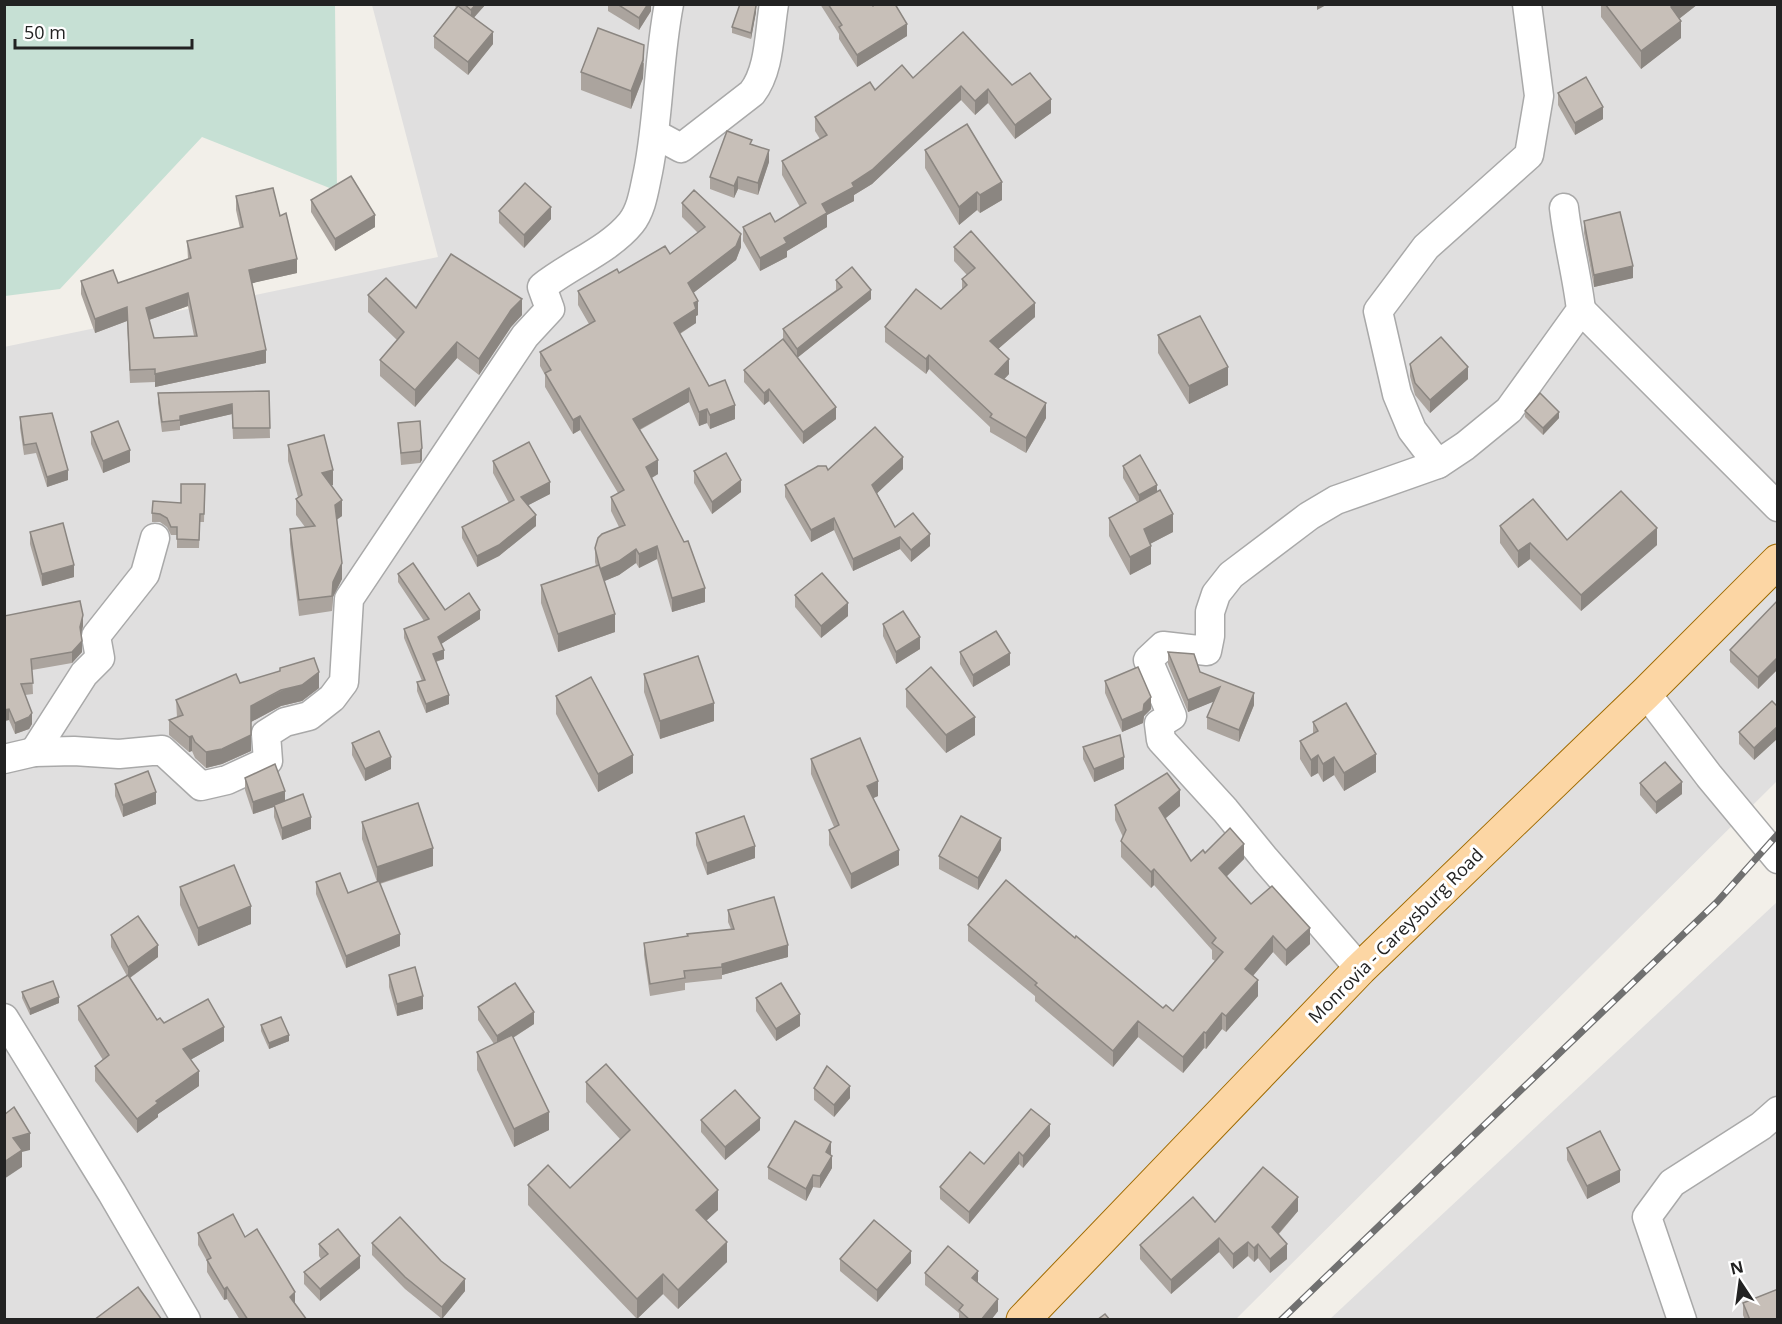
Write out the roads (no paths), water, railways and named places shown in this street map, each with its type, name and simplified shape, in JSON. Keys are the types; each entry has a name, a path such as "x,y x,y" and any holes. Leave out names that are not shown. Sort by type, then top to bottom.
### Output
{"main road":[{"name":"Monrovia - Careysburg Road","path":"1023,1320 1360,969 1646,693 1778,561"}],"street":[{"path":"4,759 34,752 74,751 119,754 162,750 201,786 227,780 268,761 266,734 285,722 309,716 332,698 344,682 349,599 525,336 550,309 542,287 559,273 617,236 631,223 641,205 655,134 669,4"},
{"path":"655,134 681,148 752,93 759,85 762,73 774,4"},
{"path":"1438,464 1412,430 1397,394 1378,311 1426,247 1529,155 1539,96 1527,4"},
{"path":"1564,208 1568,243 1577,279 1581,310 1778,507"},
{"path":"1360,969 1225,810 1161,740 1159,724 1172,716 1148,660 1163,646 1208,651 1210,612 1216,594 1231,575 1309,516 1336,500 1438,464 1465,447 1509,410 1581,310"},
{"path":"34,752 84,674 100,658 96,636 145,574 155,538"},
{"path":"1646,693 1702,767 1778,859"},
{"path":"4,1018 112,1193 186,1320"},
{"path":"1682,1320 1647,1217 1671,1184 1761,1126 1778,1111"}],"railway":[{"path":"1281,1320 1717,902 1778,834"}]}
